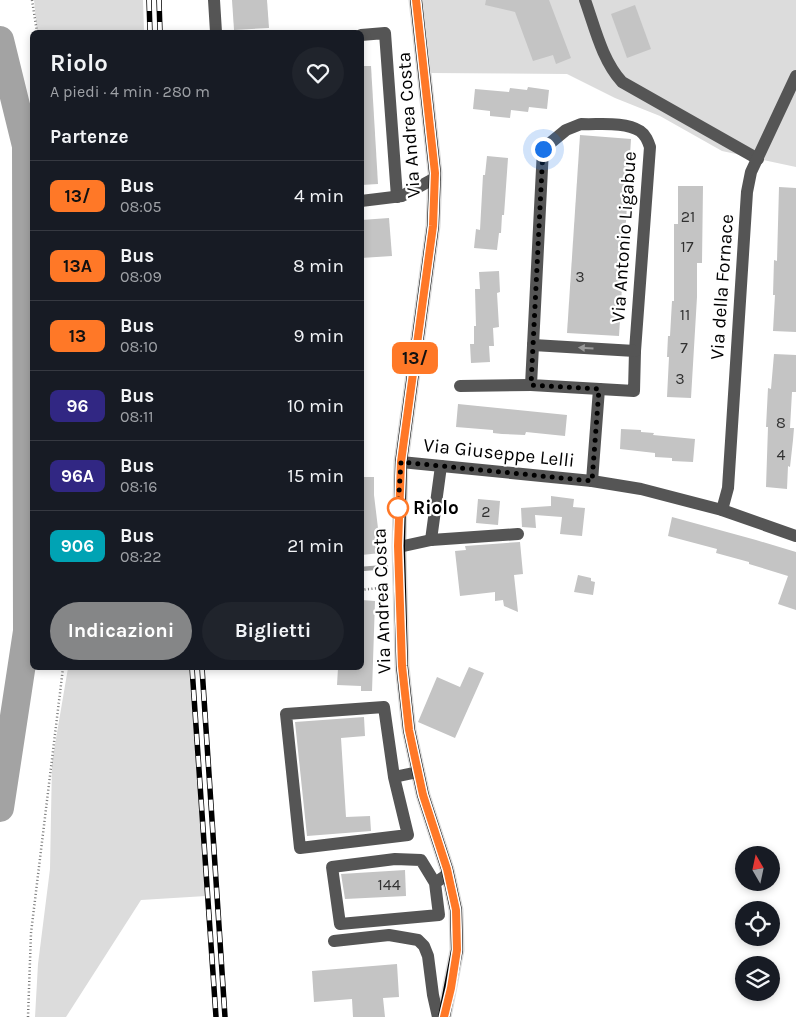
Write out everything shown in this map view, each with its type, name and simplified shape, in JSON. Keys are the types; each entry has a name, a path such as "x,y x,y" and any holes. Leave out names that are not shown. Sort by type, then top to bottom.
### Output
{"main road":[{"name":"Via Andrea Costa","path":"416,0 435,178 433,226 401,462 398,546 404,692 409,730 423,795 448,874 456,910 457,950 444,1017"}],"street":[{"path":"214,0 216,30"},
{"path":"585,0 608,62 613,72 622,82 758,159"},
{"path":"364,35 384,33 397,197"},
{"name":"Via della Fornace","path":"722,510 728,488 747,192 751,172 796,76"},
{"name":"Via Antonio Ligabue","path":"580,124 624,126 640,130 647,138 650,147 635,351 634,391 531,385 543,149 566,130 580,124"},
{"path":"364,201 402,196 435,178"},
{"name":"Via Antonio Ligabue","path":"533,345 635,351"},
{"path":"460,386 531,385"},
{"path":"592,481 599,389"},
{"name":"Via Giuseppe Lelli","path":"401,462 592,481 641,489 722,510 796,536"},
{"path":"431,540 441,466"},
{"path":"398,546 431,540 518,534"},
{"path":"384,707 394,777 408,835 300,848 286,714 384,707"},
{"path":"394,777 418,772"},
{"path":"394,859 421,860 436,883 439,915 340,924 332,868 394,859"},
{"path":"436,883 448,874"},
{"path":"334,941 389,935 418,940 424,946 428,956 438,1017"}],"path":[{"path":"32,0 37,30"},
{"path":"364,590 400,586"},
{"path":"28,1017 31,933 63,670"}],"shaded area":[{"path":"34,0 143,0 144,30 37,30"},
{"path":"417,0 796,0 796,167 722,151 660,116 615,98 567,74 430,73"},
{"path":"68,670 189,670 206,896 141,900 66,1017 35,1017 38,964 50,869 52,762"}],"building":[{"path":"232,0 267,0 269,28 234,30"},
{"path":"486,0 549,0 571,58 556,64 553,55 533,61 515,12 485,5"},
{"path":"635,5 651,49 627,58 611,14"},
{"path":"364,66 371,66 378,184 364,185"},
{"path":"528,87 549,90 547,109 529,107 528,112 511,110 510,118 490,116 490,111 473,109 475,89 509,92 510,88 527,90"},
{"path":"580,135 631,139 619,336 567,333"},
{"path":"487,156 508,158 504,215 502,215 501,233 499,233 497,250 474,248 476,229 480,230 483,175 485,175"},
{"path":"678,186 703,186 702,263 697,263 697,297 691,398 667,397 668,336 670,336 672,301 674,301 674,224 678,224"},
{"path":"779,187 796,188 796,332 773,331 774,260 777,261"},
{"path":"389,218 392,256 364,258 364,220"},
{"path":"499,271 500,292 497,293 499,327 493,328 494,346 489,346 490,362 471,363 470,344 474,344 474,326 476,326 475,289 480,289 479,272"},
{"path":"774,354 796,355 796,392 792,392 790,428 794,428 790,467 788,466 787,489 766,487 768,388 771,389"},
{"path":"458,404 567,415 565,436 526,432 525,435 502,434 493,433 493,430 456,427"},
{"path":"621,429 641,430 641,432 654,433 653,435 695,439 693,462 672,461 672,458 655,457 655,453 620,449"},
{"path":"364,477 374,477 374,495 381,553 364,555"},
{"path":"551,496 574,499 573,507 585,508 582,536 560,534 562,517 535,515 536,528 522,527 521,508 551,506"},
{"path":"478,499 500,501 498,525 476,523"},
{"path":"672,517 796,552 796,610 778,604 788,576 716,553 717,549 668,536"},
{"path":"520,542 523,574 514,575 518,612 504,606 503,600 495,601 495,592 460,596 455,551 466,550 465,546"},
{"path":"578,575 591,578 591,581 595,582 593,595 574,592"},
{"path":"364,600 375,601 372,691 361,691 361,686 337,685 338,670 364,670"},
{"path":"469,667 484,673 455,738 418,722 437,677 460,687"},
{"path":"364,717 365,736 341,738 346,817 370,816 371,831 307,836 295,722"},
{"path":"405,870 406,896 345,899 341,874"},
{"path":"397,964 399,997 383,998 385,1017 353,1017 352,999 314,1002 312,971"}],"waterway":[{"path":"0,40 26,146 27,631 0,808"},
{"path":"26,548 30,553"},
{"path":"364,569 386,567"}],"railway":[{"path":"149,0 150,30"},
{"path":"159,0 160,30"},
{"path":"192,670 216,1017"},
{"path":"202,670 225,1017"}],"bus line":[{"name":"13/","path":"416,0 435,173 433,226 401,462 398,546 402,666 409,730 423,795 447,869 456,910 457,950 444,1017"}],"place":[{"name":"Riolo","path":"398,508"}],"route":[{"path":"398,508 401,462 592,481 599,389 531,385 543,149"}]}
